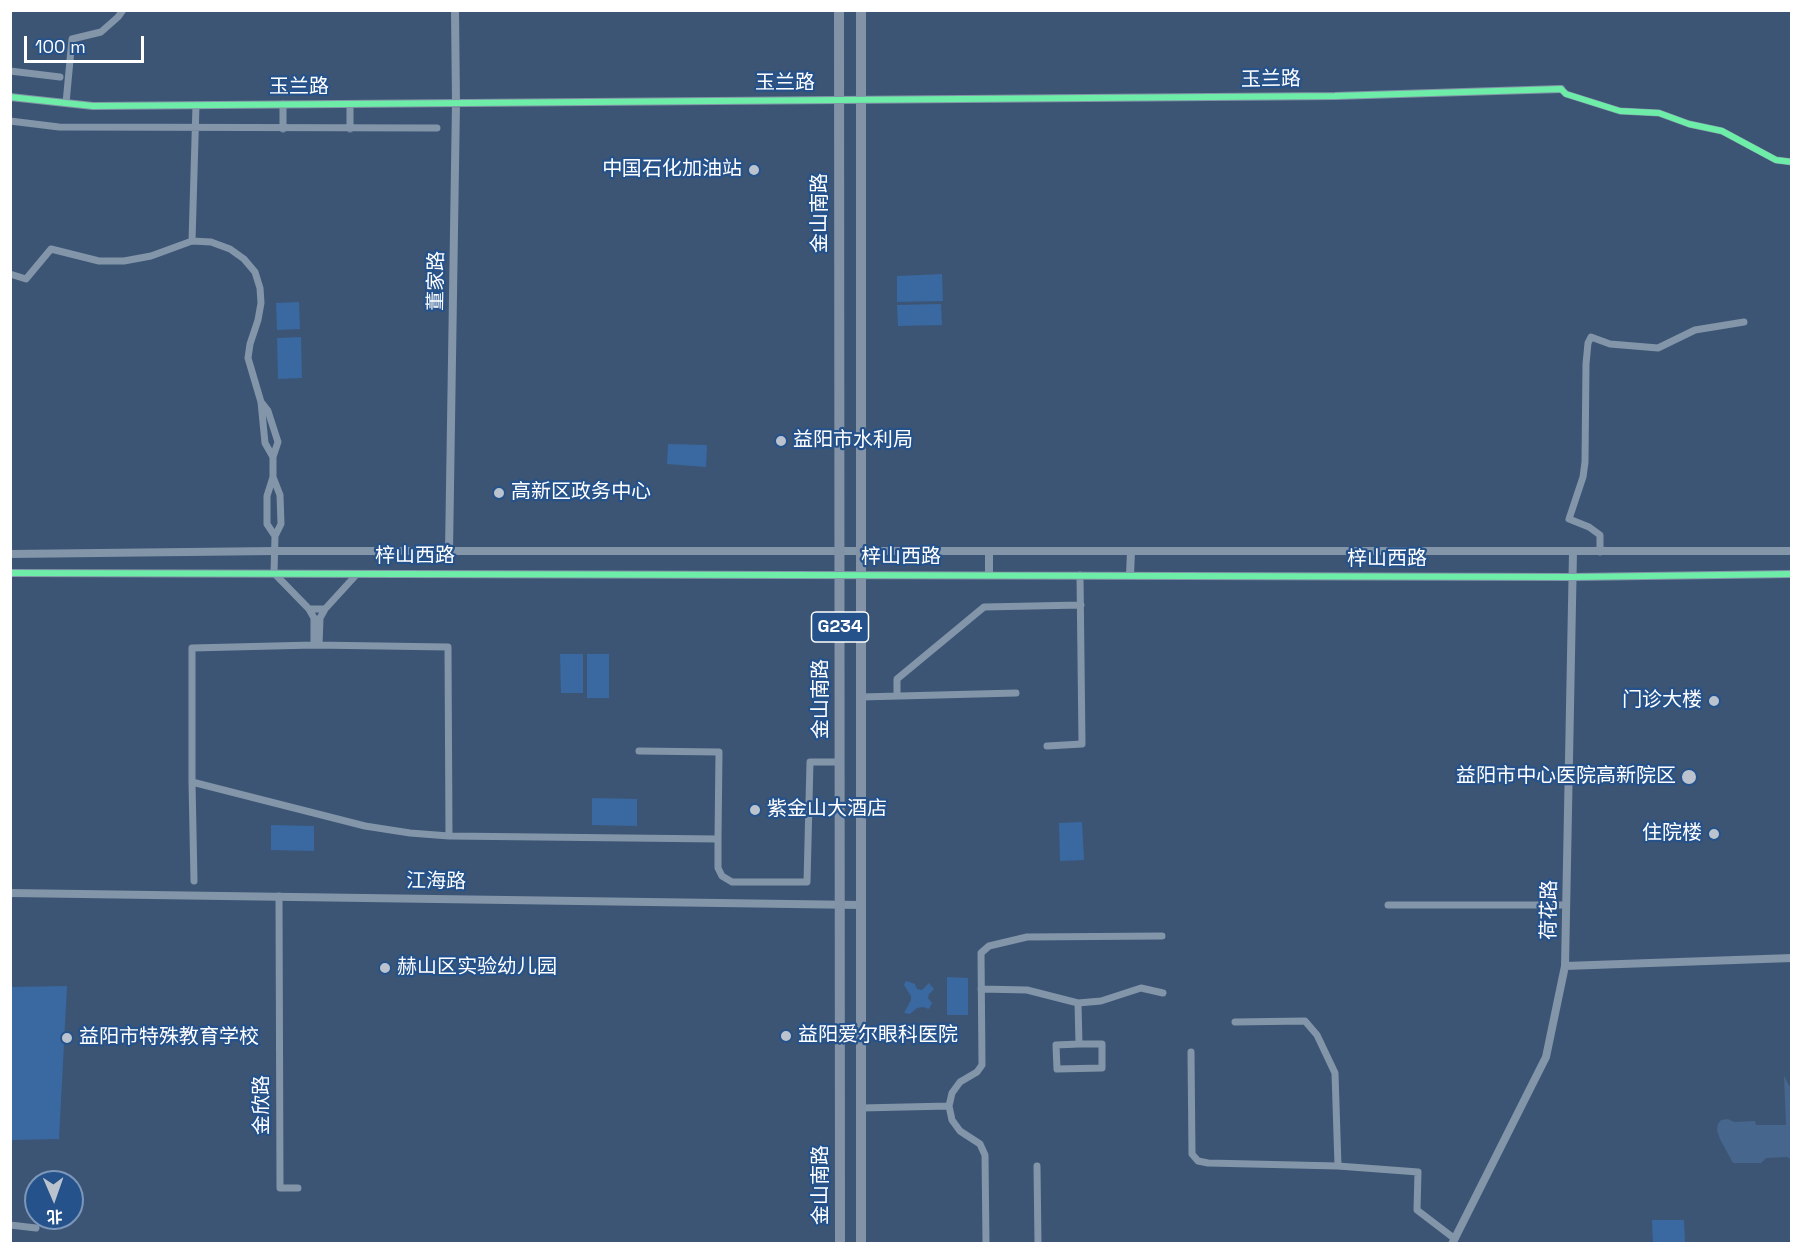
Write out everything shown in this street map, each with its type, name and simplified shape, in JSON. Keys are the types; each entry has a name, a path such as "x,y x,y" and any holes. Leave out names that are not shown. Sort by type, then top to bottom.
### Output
{"highway":[{"name":"金山南路","path":"839,10 840,1244"},
{"name":"金山南路","path":"861,10 861,1244"}],"street":[{"path":"66,103 72,39 101,32 123,10"},
{"name":"董家路","path":"449,551 456,103 455,10"},
{"path":"10,71 60,77"},
{"path":"1561,89 1566,94 1620,111 1659,113 1689,124 1722,131 1776,160 1791,162"},
{"name":"玉兰路","path":"10,97 93,106 1335,96 1561,89"},
{"path":"350,104 350,129"},
{"path":"192,242 196,105"},
{"path":"283,105 283,129"},
{"path":"10,121 60,127 437,128"},
{"path":"10,274 26,279 51,249 99,261 124,261 151,256 192,242 211,242 230,249 244,259 255,272 260,288 261,303 248,358 261,402 265,443 273,457"},
{"path":"1600,552 1600,536 1589,527 1569,519 1583,477 1585,462 1586,363 1588,343 1591,338 1610,344 1658,348 1695,330 1744,322"},
{"path":"261,402 268,411 278,442 273,457 273,477 267,496 267,524 275,536"},
{"path":"273,477 280,495 281,524 275,536 274,573 309,609 314,618 317,645"},
{"name":"梓山西路","path":"10,554 275,551 1791,551"},
{"path":"988,551 989,575"},
{"path":"1130,575 1131,551"},
{"name":"荷花路","path":"1453,1241 1546,1057 1565,966 1573,552"},
{"name":"梓山西路","path":"10,573 1573,577 1791,574"},
{"path":"317,645 320,618 325,609 357,574"},
{"path":"1047,746 1082,744 1080,575"},
{"path":"897,696 897,679 984,607 1081,605"},
{"path":"309,609 325,609"},
{"path":"194,882 192,648 317,645 448,647 449,836"},
{"path":"861,697 1016,693"},
{"path":"639,751 719,752 718,868 722,876 732,882 807,882 810,762 840,762"},
{"path":"192,782 365,826 410,833 449,836 718,839"},
{"name":"江海路","path":"10,893 861,905"},
{"name":"金欣路","path":"279,896 280,1188 298,1188"},
{"path":"1388,905 1566,905"},
{"path":"986,1244 985,1155 980,1144 960,1131 952,1120 949,1106 952,1093 960,1082 977,1072 982,1065 981,953 989,946 1027,938 1162,936"},
{"path":"1565,966 1791,958"},
{"path":"981,989 1027,990 1078,1003 1101,1001 1141,988 1163,993"},
{"path":"1078,1003 1079,1044"},
{"path":"1235,1022 1305,1021 1317,1035 1335,1073 1338,1166"},
{"path":"1079,1044 1102,1044 1102,1068 1057,1069 1056,1045 1079,1044"},
{"path":"1191,1052 1192,1154 1198,1161 1338,1166 1418,1172 1416,1210 1453,1241"},
{"path":"861,1108 949,1106"},
{"path":"1037,1166 1038,1244"}],"shaded area":[{"path":"942,274 943,301 897,302 897,276"},
{"path":"299,302 300,329 277,330 276,303"},
{"path":"941,304 942,325 898,326 897,305"},
{"path":"301,337 302,378 278,379 277,338"},
{"path":"668,444 707,445 706,467 667,464"},
{"path":"560,654 583,654 583,693 561,693"},
{"path":"587,654 609,654 609,698 587,698"},
{"path":"592,798 637,799 637,826 592,825"},
{"path":"1082,822 1084,860 1060,861 1059,823"},
{"path":"271,825 314,826 314,851 271,850"},
{"path":"947,977 968,978 968,1015 947,1015"},
{"path":"906,981 915,984 917,989 922,990 929,983 934,989 928,998 932,1003 929,1009 923,1007 917,1008 910,1014 904,1013 911,1000 904,985"},
{"path":"67,986 59,1139 11,1140 11,987"},
{"path":"1784,1076 1791,1089 1791,1159 1787,1157 1766,1158 1761,1163 1733,1163 1720,1139 1718,1124 1721,1120 1728,1119 1734,1122 1755,1121 1756,1125 1786,1125"},
{"path":"1652,1220 1684,1220 1685,1243 1653,1243"}],"cycle path":[{"path":"10,97 93,106 1335,96 1561,89 1566,94 1620,111 1659,113 1689,124 1722,131 1776,160 1792,162"},
{"path":"10,573 1573,577 1792,574"}],"place":[{"name":"中国石化加油站","path":"754,170"},
{"name":"益阳市水利局","path":"781,441"},
{"name":"高新区政务中心","path":"499,493"},
{"name":"门诊大楼","path":"1714,701"},
{"name":"益阳市中心医院高新院区","path":"1689,777"},
{"name":"紫金山大酒店","path":"755,810"},
{"name":"住院楼","path":"1714,834"},
{"name":"赫山区实验幼儿园","path":"385,968"},
{"name":"益阳爱尔眼科医院","path":"786,1036"},
{"name":"益阳市特殊教育学校","path":"67,1038"}]}
